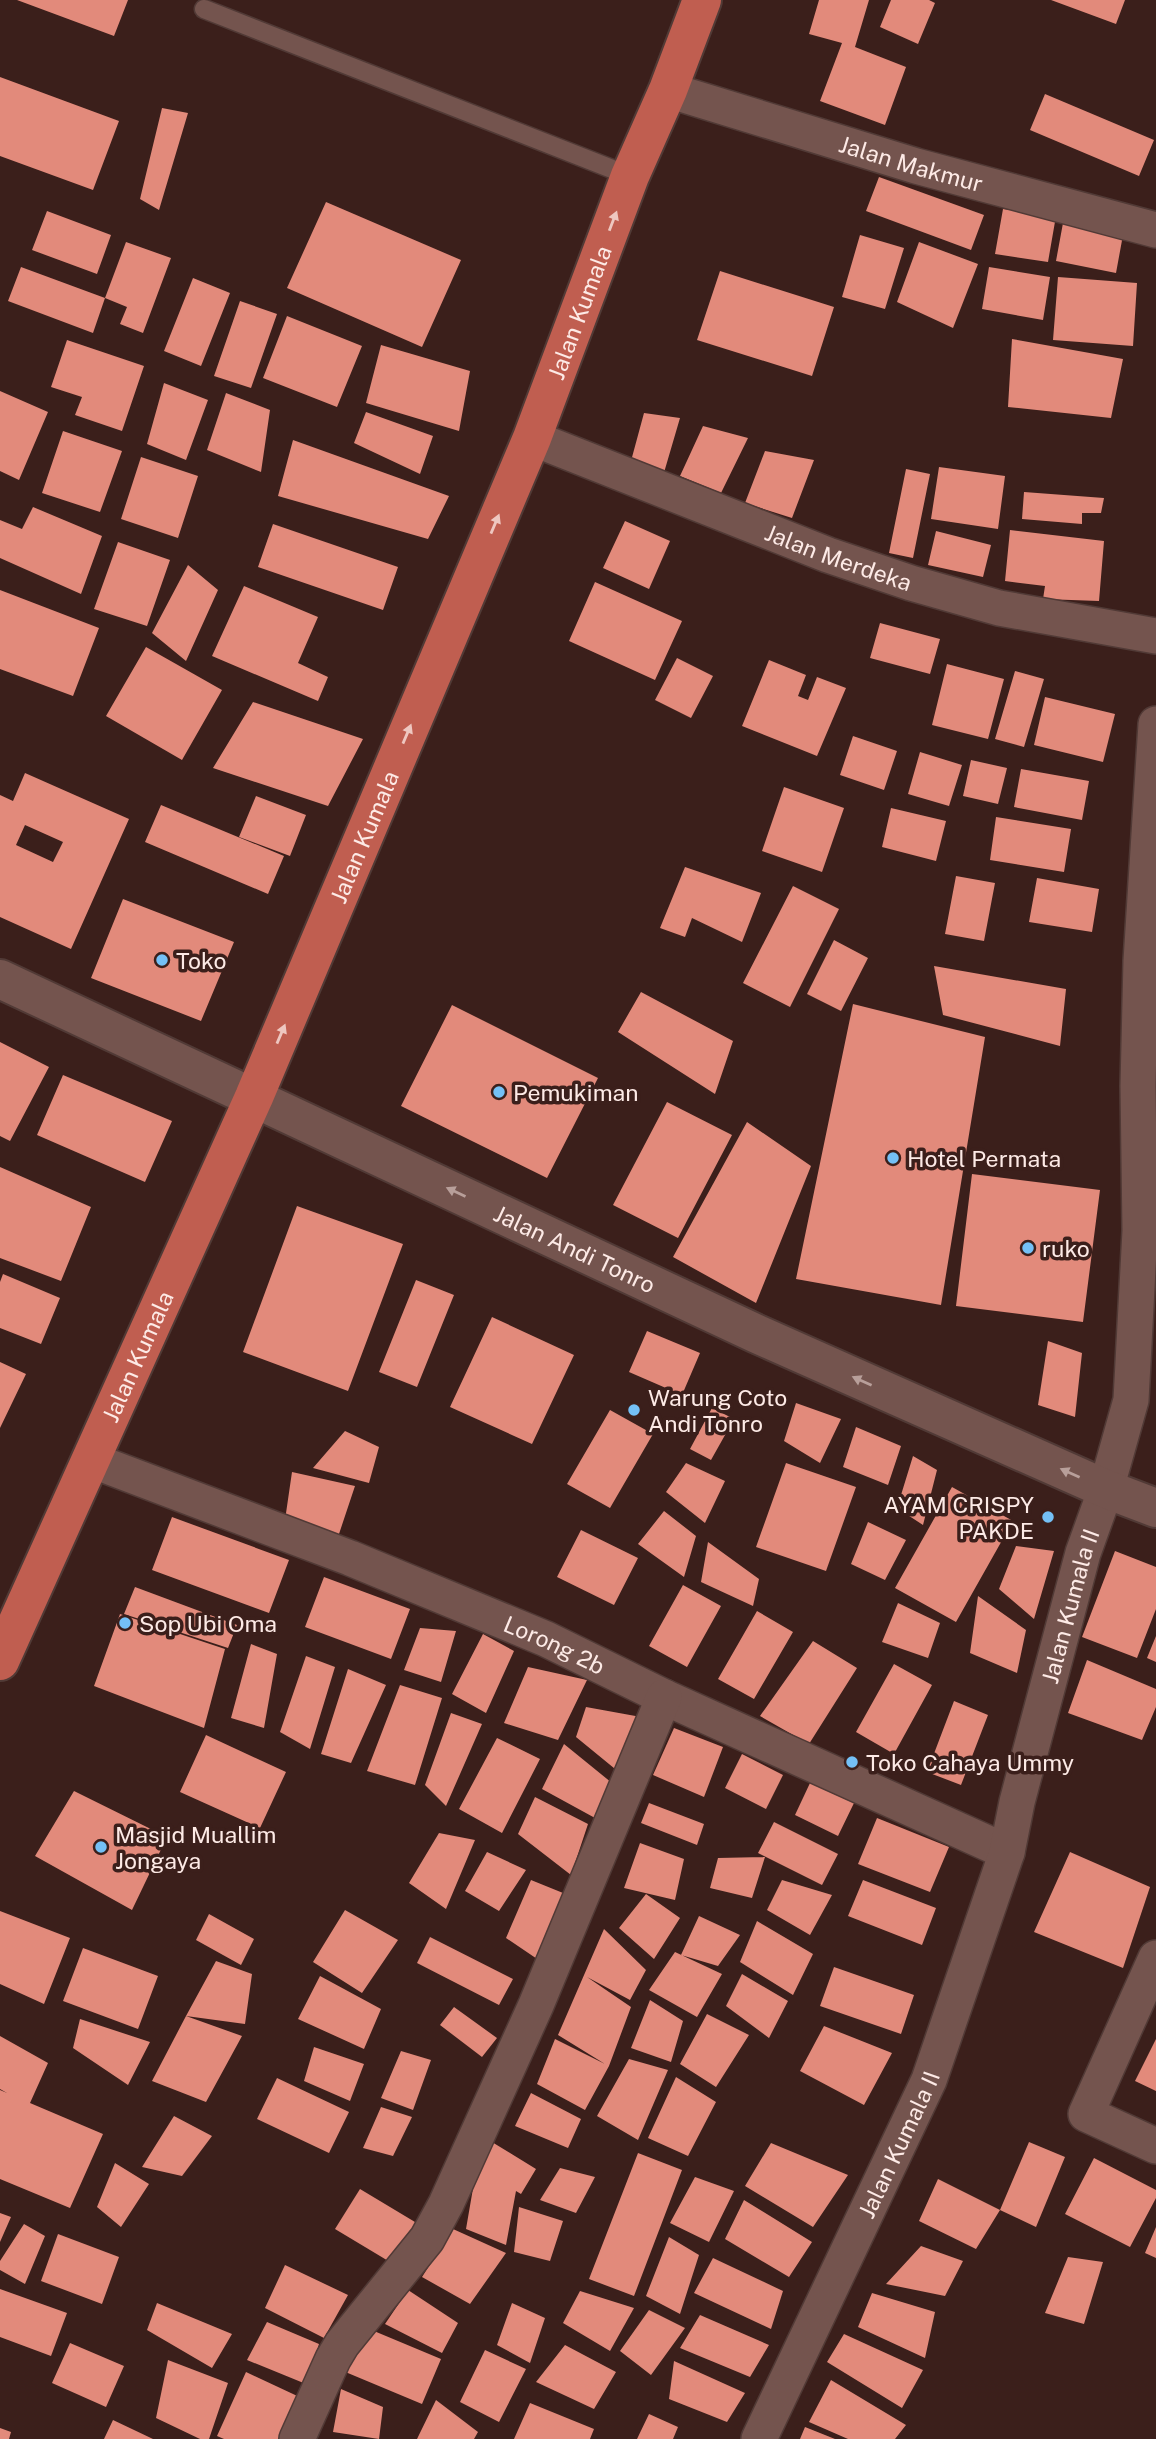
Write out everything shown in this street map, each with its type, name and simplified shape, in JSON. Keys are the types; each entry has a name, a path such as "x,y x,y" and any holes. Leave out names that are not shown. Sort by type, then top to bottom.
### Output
{"main road":[{"name":"Jalan Kumala","path":"0,1661 254,1097 532,438 630,176 668,90 702,0"},
{"name":"Jalan Andi Tonro","path":"0,979 757,1334 1106,1489 1156,1508"}],"street":[{"name":"Jalan Makmur","path":"668,90 916,166 1156,230"},
{"name":"Jalan Merdeka","path":"532,438 828,555 911,583 999,608 1156,635"},
{"name":"Jalan Kumala II","path":"759,2439 929,2080 1007,1852 1017,1802 1083,1553 1106,1489 1131,1400 1147,1128 1156,724"},
{"name":"Lorong 2b","path":"91,1460 350,1558 546,1639 664,1697 1007,1852"},
{"path":"297,2439 342,2344 427,2239 446,2204 536,2005 664,1697"},
{"path":"1156,1958 1086,2114 1156,2146"}],"lane":[{"path":"204,9 630,176"}],"building":[{"path":"17,0 128,0 114,36"},
{"path":"819,0 869,0 855,47 906,67 885,125 820,101 842,43 809,34"},
{"path":"891,0 929,0 935,3 918,44 880,27"},
{"path":"1051,0 1125,0 1116,24"},
{"path":"0,77 119,121 93,190 0,156"},
{"path":"1045,94 1154,140 1139,176 1030,130"},
{"path":"162,108 188,113 159,210 140,199"},
{"path":"879,177 984,215 971,250 866,211"},
{"path":"326,202 461,260 422,347 287,288"},
{"path":"1003,209 1056,216 1048,262 995,254"},
{"path":"47,211 111,235 97,274 32,250"},
{"path":"1063,223 1123,235 1116,273 1056,261"},
{"path":"860,235 904,248 885,309 842,297"},
{"path":"126,242 171,258 143,333 120,324 127,307 105,298"},
{"path":"919,242 978,264 953,328 897,302"},
{"path":"21,267 105,298 93,333 8,301"},
{"path":"989,267 1050,277 1043,320 982,309"},
{"path":"720,271 834,307 812,376 697,340"},
{"path":"1058,277 1137,283 1133,346 1053,340"},
{"path":"193,278 230,293 201,366 164,351"},
{"path":"240,301 277,314 251,388 214,376"},
{"path":"287,316 362,346 337,407 263,378"},
{"path":"1012,339 1123,359 1111,418 1008,407"},
{"path":"67,340 144,366 122,431 75,415 82,397 51,387"},
{"path":"381,345 470,371 459,431 366,403"},
{"path":"164,383 208,400 186,460 147,444"},
{"path":"0,391 48,412 19,480 0,471"},
{"path":"226,393 270,410 261,472 207,450"},
{"path":"366,412 433,436 420,474 354,443"},
{"path":"644,413 680,418 663,476 631,461"},
{"path":"703,426 748,438 721,493 680,476"},
{"path":"63,431 122,451 100,512 42,493"},
{"path":"293,440 449,496 428,539 278,496"},
{"path":"765,451 814,460 792,518 745,503"},
{"path":"141,457 198,476 178,538 121,519"},
{"path":"939,467 1005,476 998,529 931,519"},
{"path":"906,469 930,474 913,558 889,553"},
{"path":"1024,492 1104,498 1101,513 1082,513 1082,524 1022,519"},
{"path":"33,507 102,536 81,594 0,558 0,520 22,529"},
{"path":"625,521 670,541 649,589 603,568"},
{"path":"273,524 398,567 383,610 258,567"},
{"path":"1010,530 1104,541 1099,601 1043,599 1045,586 1005,581"},
{"path":"936,531 991,545 983,577 928,565"},
{"path":"118,542 170,560 147,626 94,609"},
{"path":"188,565 218,590 186,661 152,633"},
{"path":"595,582 682,621 655,680 569,641"},
{"path":"244,586 318,617 298,663 328,677 318,701 212,656"},
{"path":"0,590 99,628 73,696 0,669"},
{"path":"880,623 940,639 930,674 870,658"},
{"path":"146,647 222,690 182,760 106,716"},
{"path":"677,658 713,676 691,718 655,700"},
{"path":"769,660 806,675 798,696 808,700 817,677 846,688 817,756 742,726"},
{"path":"947,664 1004,679 988,739 932,725"},
{"path":"1015,671 1044,679 1024,747 995,739"},
{"path":"1045,697 1115,714 1103,762 1034,745"},
{"path":"253,702 363,739 328,806 213,768"},
{"path":"853,736 897,751 884,790 840,775"},
{"path":"920,752 962,765 949,806 908,794"},
{"path":"971,760 1007,768 998,804 963,796"},
{"path":"1021,769 1089,781 1082,820 1014,807"},
{"path":"25,773 129,819 71,949 0,917 0,795 13,801","holes":["25,825 63,842 53,862 16,845"]},
{"path":"784,787 844,808 822,872 762,851"},
{"path":"256,796 306,815 290,856 239,837"},
{"path":"161,805 284,856 268,894 145,842"},
{"path":"891,808 946,821 936,861 882,847"},
{"path":"996,817 1071,829 1064,872 990,860"},
{"path":"685,867 761,893 742,942 692,918 685,937 660,928"},
{"path":"956,876 995,883 984,941 945,934"},
{"path":"1037,878 1099,889 1092,932 1029,922"},
{"path":"793,886 839,909 790,1007 743,983"},
{"name":"Toko","path":"123,899 234,942 201,1021 91,978"},
{"path":"834,940 868,958 841,1011 807,994"},
{"path":"934,966 1066,989 1060,1046 943,1015"},
{"path":"641,992 733,1041 715,1094 618,1032"},
{"name":"Hotel Permata","path":"853,1004 985,1037 941,1305 796,1279"},
{"name":"Pemukiman","path":"452,1005 598,1078 547,1178 401,1106"},
{"path":"0,1042 49,1067 10,1141 0,1136"},
{"path":"63,1075 172,1121 145,1182 37,1135"},
{"name":"Pemukiman","path":"667,1102 732,1135 678,1238 613,1205"},
{"path":"747,1122 811,1166 756,1303 673,1257"},
{"path":"0,1167 91,1207 61,1281 0,1258"},
{"name":"ruko","path":"972,1174 1100,1190 1083,1322 956,1306"},
{"path":"297,1206 403,1244 348,1391 243,1352"},
{"path":"3,1274 60,1298 41,1344 0,1328 0,1282"},
{"path":"416,1280 454,1295 417,1387 379,1372"},
{"path":"492,1317 574,1355 532,1444 450,1407"},
{"path":"647,1331 700,1353 682,1395 629,1372"},
{"path":"1048,1341 1082,1353 1075,1417 1038,1405"},
{"path":"0,1362 26,1374 0,1428"},
{"path":"796,1403 841,1419 820,1463 784,1441"},
{"path":"712,1408 734,1419 711,1460 690,1449"},
{"path":"610,1410 653,1434 610,1508 567,1484"},
{"path":"856,1427 901,1446 888,1485 843,1467"},
{"path":"345,1431 379,1447 369,1483 313,1468"},
{"path":"913,1456 937,1470 923,1525 897,1508"},
{"path":"686,1463 725,1481 705,1523 666,1492"},
{"path":"786,1463 856,1487 826,1571 756,1547"},
{"path":"292,1472 355,1486 337,1540 285,1520"},
{"path":"952,1487 1013,1521 956,1622 895,1588"},
{"path":"664,1511 696,1536 684,1577 638,1544"},
{"path":"172,1517 289,1560 269,1613 152,1570"},
{"path":"868,1522 906,1540 885,1580 851,1564"},
{"path":"581,1530 638,1558 614,1605 557,1577"},
{"path":"708,1542 759,1579 753,1606 701,1582"},
{"path":"1016,1546 1054,1551 1034,1619 999,1589"},
{"path":"1115,1551 1156,1567 1156,1609 1137,1658 1082,1637"},
{"path":"324,1577 410,1609 391,1659 305,1627"},
{"path":"683,1585 721,1606 687,1667 649,1646"},
{"path":"135,1587 237,1625 228,1648 124,1614"},
{"path":"978,1596 1026,1630 1017,1673 970,1653"},
{"path":"898,1603 940,1623 928,1658 882,1642"},
{"path":"757,1611 793,1632 754,1699 718,1679"},
{"path":"120,1614 225,1649 204,1728 94,1686"},
{"path":"420,1628 456,1631 441,1682 404,1670"},
{"path":"483,1634 514,1651 486,1713 452,1694"},
{"path":"1156,1636 1156,1662 1147,1658"},
{"path":"813,1641 857,1668 809,1744 760,1716"},
{"path":"251,1644 277,1654 264,1728 231,1718"},
{"path":"306,1656 335,1667 310,1749 280,1732"},
{"path":"1087,1660 1156,1689 1156,1707 1142,1740 1068,1713"},
{"path":"894,1664 932,1685 894,1754 856,1732"},
{"path":"528,1667 587,1680 558,1740 504,1723"},
{"path":"348,1669 386,1685 351,1763 321,1754"},
{"path":"400,1685 442,1698 415,1785 367,1771"},
{"path":"954,1701 988,1715 961,1785 927,1772"},
{"path":"586,1707 641,1717 620,1773 576,1737"},
{"path":"451,1713 482,1724 446,1806 425,1785"},
{"path":"674,1728 723,1747 704,1797 653,1775"},
{"path":"206,1735 286,1772 260,1828 180,1792"},
{"path":"497,1738 540,1759 502,1833 459,1809"},
{"path":"564,1744 612,1783 595,1818 542,1789"},
{"path":"742,1754 783,1775 766,1809 725,1788"},
{"path":"810,1783 854,1803 838,1836 795,1815"},
{"name":"Masjid Muallim Jongaya","path":"74,1791 167,1837 132,1910 35,1856"},
{"path":"535,1797 588,1824 571,1875 518,1834"},
{"path":"649,1803 704,1824 697,1845 641,1823"},
{"path":"877,1818 949,1847 930,1892 858,1864"},
{"path":"774,1822 838,1854 822,1885 758,1853"},
{"path":"439,1833 475,1840 446,1909 409,1883"},
{"path":"640,1843 684,1859 675,1900 624,1888"},
{"path":"487,1852 526,1870 499,1911 465,1891"},
{"path":"1070,1852 1150,1887 1123,1968 1034,1932"},
{"path":"765,1857 752,1898 710,1888 718,1858"},
{"path":"531,1880 568,1895 546,1965 506,1938"},
{"path":"782,1880 832,1895 810,1935 767,1910"},
{"path":"863,1880 936,1908 922,1945 848,1916"},
{"path":"646,1894 680,1918 654,1959 619,1928"},
{"path":"345,1910 398,1940 362,1993 313,1962"},
{"path":"0,1911 70,1938 44,2004 0,1984"},
{"path":"209,1914 254,1939 241,1965 196,1940"},
{"path":"699,1916 740,1935 718,1966 681,1955"},
{"path":"757,1921 813,1954 793,1995 740,1962"},
{"path":"604,1929 646,1970 630,2000 587,1977 631,2007 609,2066 585,2110 537,2084 555,2039 605,2064 558,2035"},
{"path":"430,1937 513,1979 499,2005 417,1963"},
{"path":"83,1948 158,1976 138,2029 63,2001"},
{"path":"675,1952 722,1974 697,2017 649,1990"},
{"path":"216,1961 252,1974 245,2024 186,2016"},
{"path":"834,1967 914,1995 901,2034 820,2006"},
{"path":"742,1974 788,2001 769,2038 726,2006"},
{"path":"320,1976 381,2009 364,2049 298,2019"},
{"path":"650,2000 683,2021 671,2062 631,2048"},
{"path":"454,2007 497,2038 482,2057 440,2025"},
{"path":"707,2014 749,2035 716,2087 680,2064"},
{"path":"186,2016 242,2036 206,2102 152,2081"},
{"path":"80,2019 150,2042 128,2085 73,2048"},
{"path":"824,2026 892,2053 864,2105 800,2071"},
{"path":"0,2036 48,2063 30,2103 103,2134 70,2208 0,2179 0,2090 7,2093 0,2089"},
{"path":"1156,2039 1156,2091 1135,2081"},
{"path":"314,2047 364,2064 350,2101 304,2081"},
{"path":"401,2051 431,2060 413,2110 381,2098"},
{"path":"629,2059 668,2070 638,2140 597,2116"},
{"path":"676,2077 716,2102 688,2156 648,2138"},
{"path":"277,2078 349,2112 329,2153 257,2119"},
{"path":"531,2093 581,2119 568,2148 515,2126"},
{"path":"381,2107 412,2117 393,2156 363,2148"},
{"path":"174,2116 212,2136 182,2176 142,2167"},
{"path":"487,2139 536,2169 521,2194 516,2191 506,2245 466,2229 476,2171"},
{"path":"1029,2142 1065,2157 1036,2227 1000,2210"},
{"path":"771,2143 848,2175 813,2227 745,2186"},
{"path":"638,2153 682,2170 634,2296 589,2279"},
{"path":"1094,2158 1156,2190 1156,2198 1130,2247 1065,2214"},
{"path":"115,2163 149,2184 121,2227 97,2207"},
{"path":"560,2168 595,2177 576,2213 540,2200"},
{"path":"695,2177 734,2191 709,2242 670,2223"},
{"path":"938,2179 1000,2210 976,2249 919,2221"},
{"path":"360,2189 420,2225 395,2265 335,2229"},
{"path":"744,2200 812,2242 789,2277 725,2239"},
{"path":"519,2207 563,2221 550,2261 514,2252"},
{"path":"0,2213 11,2217 0,2242"},
{"path":"24,2224 45,2236 25,2284 0,2270 0,2261"},
{"path":"1156,2227 1156,2258 1145,2253"},
{"path":"453,2229 506,2253 470,2304 422,2277"},
{"path":"58,2234 119,2257 102,2304 41,2281"},
{"path":"669,2237 699,2255 680,2314 646,2296"},
{"path":"921,2246 963,2261 945,2296 886,2284"},
{"path":"1068,2257 1103,2262 1084,2324 1045,2313"},
{"path":"713,2258 783,2291 771,2329 694,2293"},
{"path":"285,2265 348,2295 324,2338 265,2308"},
{"path":"0,2289 67,2313 51,2356 0,2337"},
{"path":"408,2290 458,2323 442,2353 385,2324"},
{"path":"580,2291 634,2308 610,2351 563,2323"},
{"path":"872,2293 935,2312 925,2358 858,2327"},
{"path":"157,2303 232,2334 212,2368 147,2330"},
{"path":"512,2303 545,2318 530,2363 497,2345"},
{"path":"649,2310 685,2328 651,2375 620,2351"},
{"path":"700,2315 769,2345 750,2377 680,2348"},
{"path":"267,2322 319,2344 306,2384 247,2360"},
{"path":"362,2326 441,2359 422,2404 343,2371"},
{"path":"844,2334 923,2370 902,2408 827,2362"},
{"path":"70,2343 124,2366 106,2407 52,2383"},
{"path":"565,2345 616,2372 594,2409 536,2382"},
{"path":"485,2350 526,2369 499,2422 460,2402"},
{"path":"168,2360 228,2383 209,2439 200,2439 156,2418"},
{"path":"674,2361 745,2393 727,2422 669,2399"},
{"path":"246,2372 308,2401 290,2439 224,2439 217,2436"},
{"path":"831,2380 906,2425 895,2439 848,2439 809,2422"},
{"path":"341,2389 383,2407 379,2439 333,2432"},
{"path":"436,2400 478,2432 474,2439 417,2439"},
{"path":"530,2403 594,2429 590,2439 514,2439"},
{"path":"649,2414 678,2427 673,2439 637,2439"},
{"path":"113,2420 153,2439 104,2439"},
{"path":"805,2427 835,2439 800,2439"},
{"path":"0,2428 11,2432 9,2439 0,2439"}],"place":[{"name":"Toko","path":"162,960"},
{"name":"Pemukiman","path":"499,1092"},
{"name":"Hotel Permata","path":"893,1158"},
{"name":"ruko","path":"1028,1248"},
{"name":"Warung Coto Andi Tonro","path":"634,1410"},
{"name":"AYAM CRISPY PAKDE","path":"1048,1517"},
{"name":"Sop Ubi Oma","path":"125,1623"},
{"name":"Toko Cahaya Ummy","path":"852,1762"},
{"name":"Masjid Muallim Jongaya","path":"101,1847"}]}
